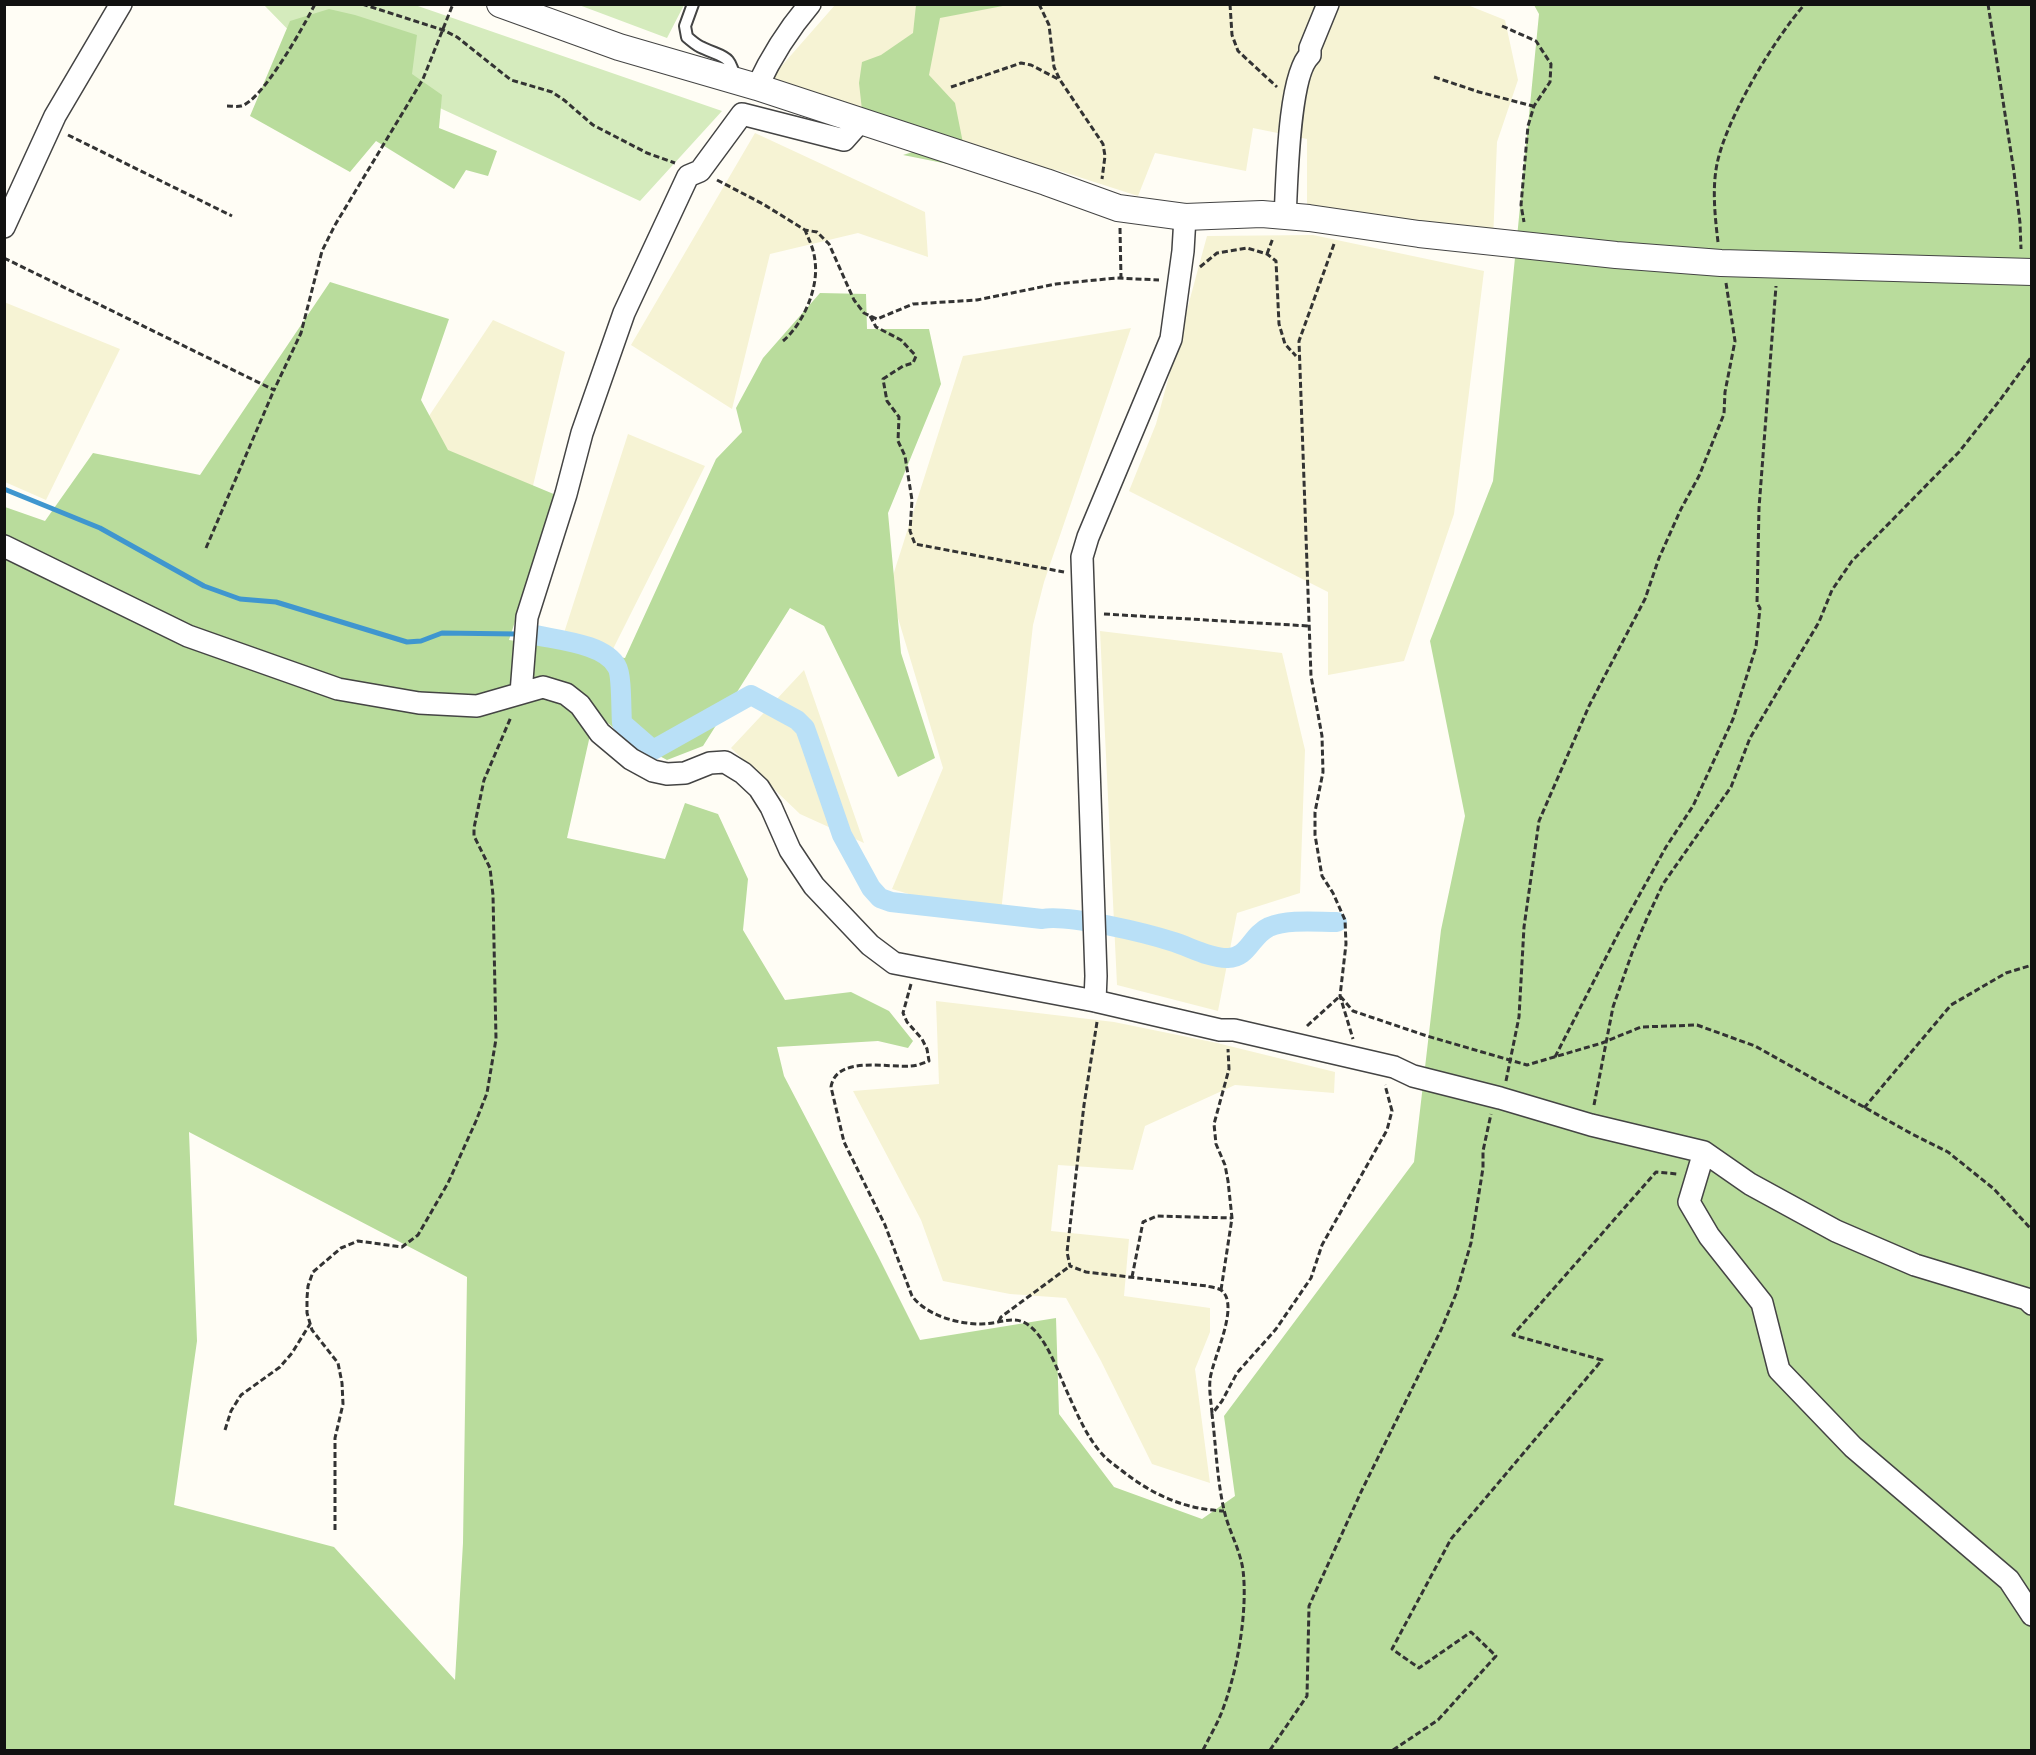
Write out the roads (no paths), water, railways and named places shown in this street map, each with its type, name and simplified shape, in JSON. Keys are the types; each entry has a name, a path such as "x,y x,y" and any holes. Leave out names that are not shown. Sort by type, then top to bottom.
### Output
{"street":[{"path":"4,227 51,126 121,4"},
{"path":"500,4 619,47 746,84 1046,182 1108,205 1185,217 1262,214 1342,222 1419,234 1616,255 1721,263 2030,272"},
{"path":"746,84 769,60 787,32 810,4"},
{"path":"1285,217 1293,107 1301,69 1305,59 1310,55 1310,48 1328,4"},
{"path":"521,693 527,617 566,494 582,433 624,313 688,176 700,171 742,114 844,140 860,122"},
{"path":"1097,1002 1082,556 1171,339 1185,217"},
{"path":"4,546 188,636 338,689 419,703 477,706 543,687 566,694 580,705 600,733 631,759 654,771 667,774 685,773 710,763 725,762 759,788 771,807 790,850 814,886 870,945 894,963 1234,1030 1394,1067 1413,1076 1500,1098 1591,1125 1704,1152 1750,1184 1836,1231 1915,1265 2027,1299 2031,1304"},
{"path":"1704,1152 1689,1202 1709,1236 1762,1303 1779,1370 1853,1447 2009,1580 2031,1615"}],"lane":[{"path":"693,4 685,26 687,37 702,48 721,54 746,84"}],"waterway":[{"path":"4,489 100,528 204,586 240,599 276,602 407,642 421,641 442,633 517,634"},
{"path":"531,634 591,648 611,659 619,671 622,723 653,750 751,695 797,720 805,728 842,835 871,888 880,898 891,902 1042,919 1070,919 1107,925 1174,942 1220,958 1240,955 1258,935 1277,924 1311,921 1337,922"}]}
